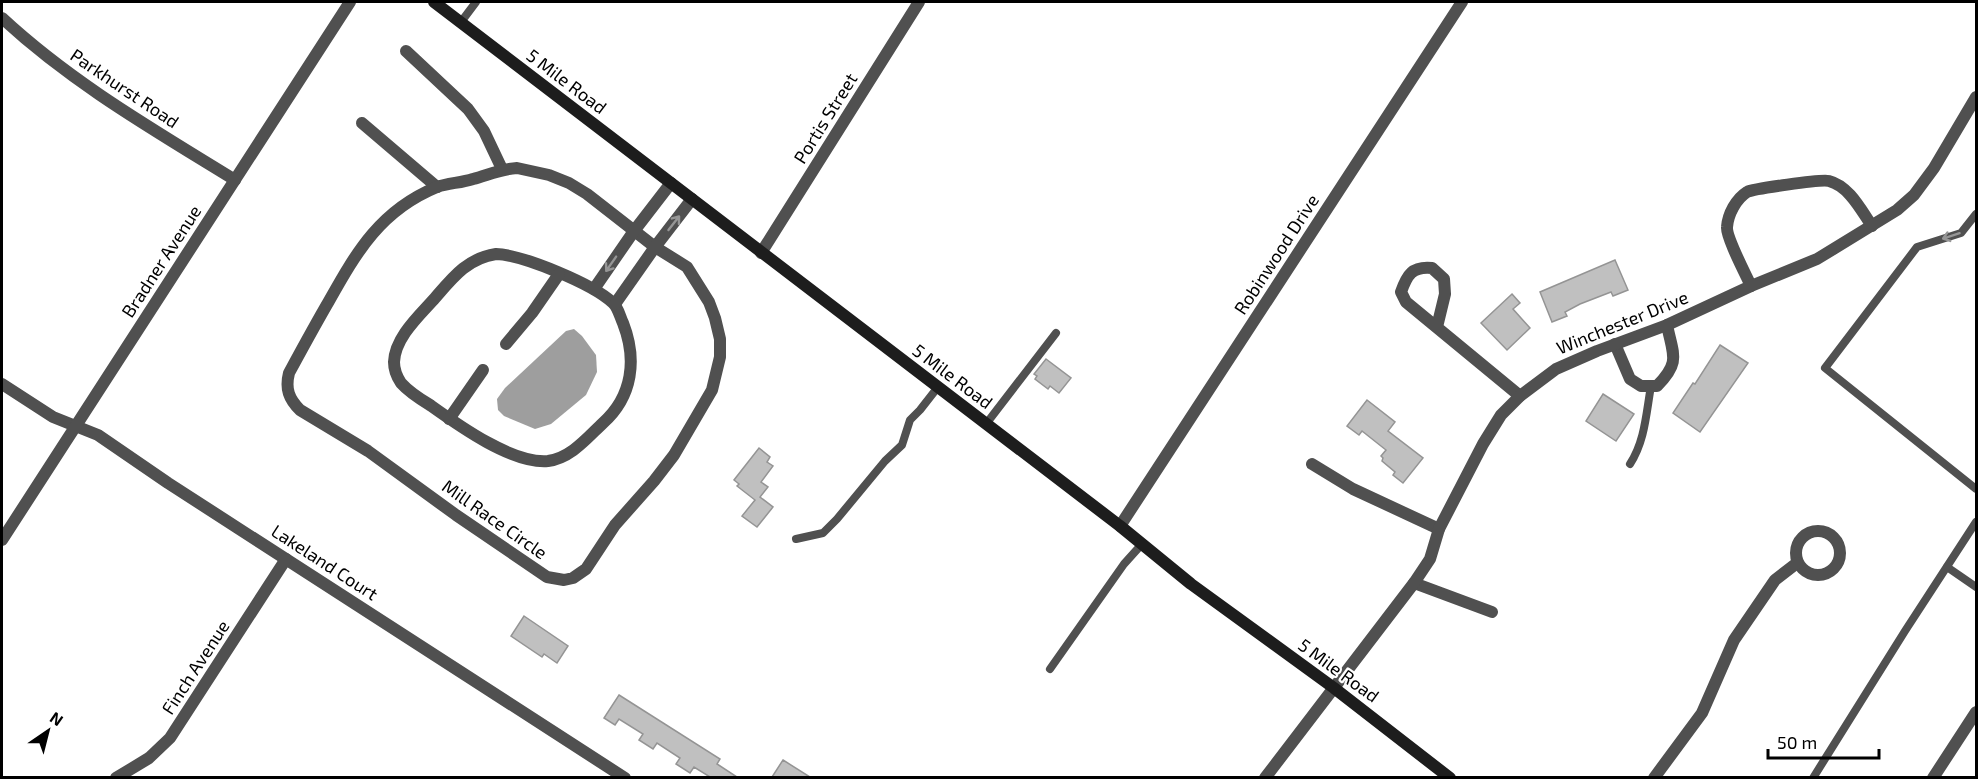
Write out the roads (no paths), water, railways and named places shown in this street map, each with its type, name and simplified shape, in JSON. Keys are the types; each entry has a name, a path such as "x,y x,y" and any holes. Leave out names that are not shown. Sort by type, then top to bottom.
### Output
{"street":[{"name":"Bradner Avenue","path":"2,540 350,2"},
{"name":"5 Mile Road","path":"434,2 1120,526 1191,584 1334,688 1450,777"},
{"name":"Portis Street","path":"761,253 919,2"},
{"name":"Robinwood Drive","path":"1120,526 1462,2"},
{"name":"Parkhurst Road","path":"2,18 38,50 102,98 235,180"},
{"path":"406,51 468,109 484,131 502,169"},
{"name":"Winchester Drive","path":"1266,777 1430,559 1439,529 1482,444 1502,415 1520,396 1556,369 1667,325 1751,286 1817,259 1897,210 1914,195 1934,168 1977,97"},
{"path":"362,123 437,187"},
{"name":"Mill Race Circle","path":"517,168 534,171 569,183 587,194 655,247 687,267 709,302 716,318 720,339 720,357 716,378 706,402 674,455 615,525 586,569 573,578 547,577 456,516 368,451 300,410 292,402 288,392 288,373 359,248 373,230 394,211 437,187 471,180 502,169 517,168"},
{"path":"1751,286 1727,230 1730,214 1735,205 1748,192 1828,181 1848,191 1872,226"},
{"path":"594,290 634,231 671,183"},
{"path":"615,304 692,199"},
{"path":"505,254 559,274 594,290 615,304 626,332 631,356 631,372 626,391 609,418 568,454 539,461 488,443 449,419 400,382 396,374 395,355 401,342 412,324 459,270 468,263 488,255 505,254"},
{"path":"1437,327 1445,294 1444,279 1432,268 1415,269 1407,277 1401,292 1406,302 1520,396"},
{"path":"506,344 532,313 559,274"},
{"path":"1616,344 1630,379 1641,387 1657,386 1668,375 1674,362 1667,325"},
{"path":"449,419 483,370"},
{"name":"Lakeland Court","path":"2,384 53,417 98,435 625,777"},
{"path":"1312,464 1353,489 1439,529"},
{"name":"Finch Avenue","path":"116,777 149,758 170,738 286,559"},
{"path":"1654,777 1702,713 1734,640 1775,580 1797,563"},
{"path":"1414,583 1492,612"},
{"path":"1933,777 1977,712"}],"lane":[{"path":"461,22 476,2"},
{"path":"1977,214 1961,233 1917,247 1825,368 1977,489"},
{"path":"986,424 1056,333"},
{"path":"1630,464 1643,436 1651,386"},
{"path":"796,539 823,533 837,519 885,461 902,445 910,420 938,387"},
{"path":"1813,777 1977,522"},
{"path":"1050,669 1124,564 1142,544"},
{"path":"1947,567 1977,587"}]}
